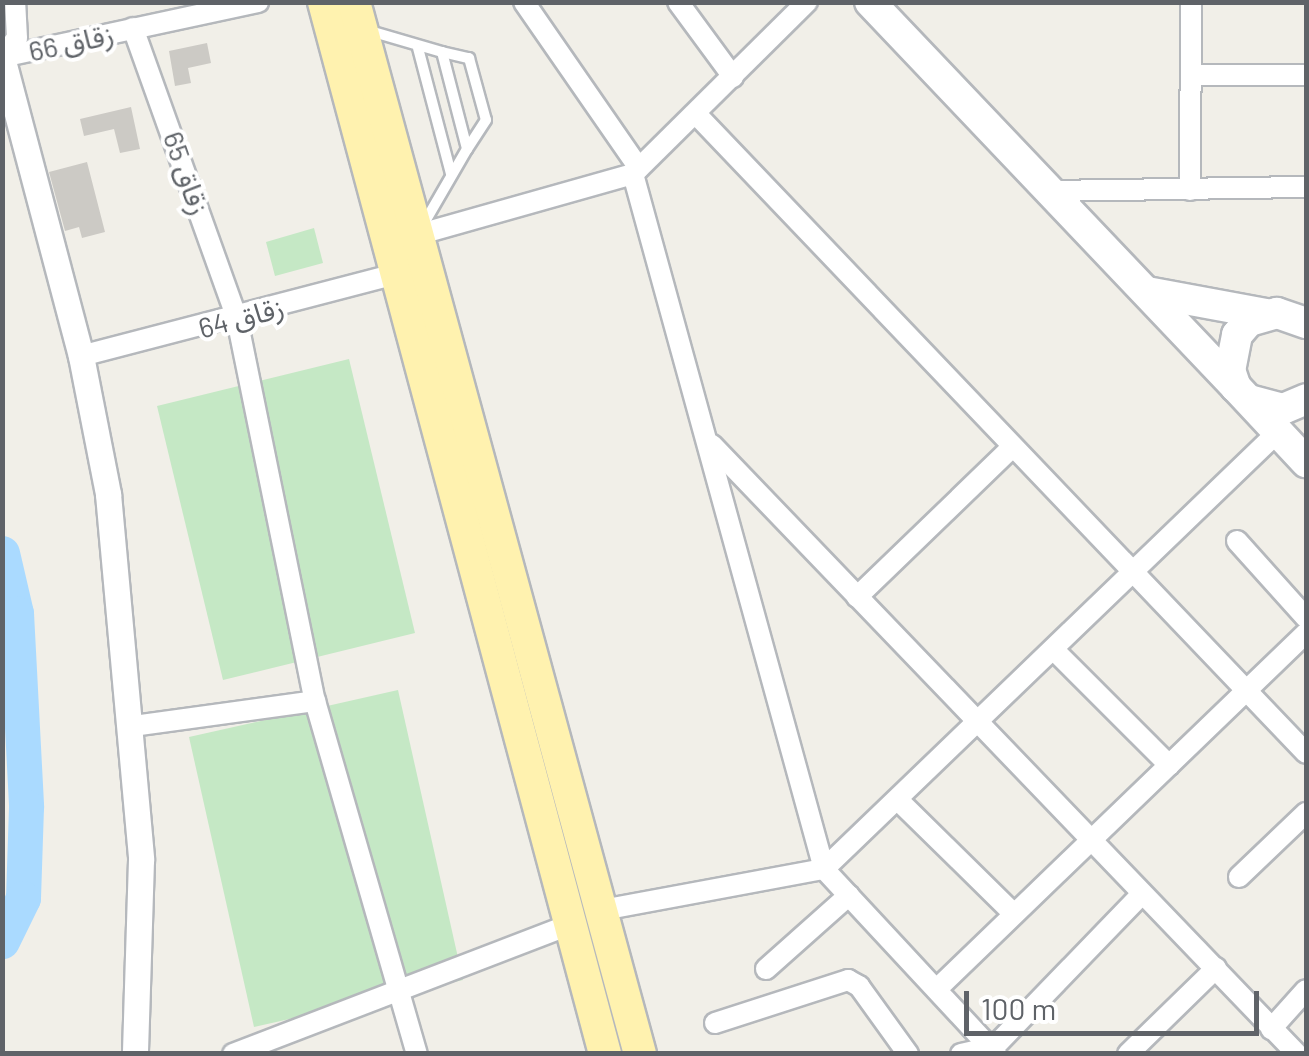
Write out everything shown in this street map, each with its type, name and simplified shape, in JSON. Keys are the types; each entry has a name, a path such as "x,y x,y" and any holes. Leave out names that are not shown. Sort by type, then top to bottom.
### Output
{"main road":[{"path":"324,2 605,1054"},
{"path":"870,2 1306,462"},
{"path":"357,15 640,1054"},
{"path":"1147,292 1292,315"},
{"path":"1243,394 1230,352 1237,335 1292,315"},
{"path":"1243,394 1284,409 1306,399"}],"street":[{"path":"15,2 17,38 2,57 81,356 108,494 134,726 141,860 134,1054"},
{"name":"زقاق 66","path":"2,57 258,2"},
{"path":"524,2 636,171 824,869 940,986 996,1050"},
{"path":"678,2 733,77"},
{"path":"417,236 636,171 807,2"},
{"path":"1190,190 1191,2"},
{"name":"زقاق 65","path":"132,28 236,320 315,701 403,988 416,1054"},
{"path":"1191,74 1306,74"},
{"path":"696,114 1130,575 1306,754"},
{"path":"1050,191 1306,187"},
{"name":"زقاق 64","path":"81,356 236,320 399,274"},
{"path":"602,910 824,869 979,724 1278,432"},
{"path":"711,444 1297,1054"},
{"path":"857,597 1010,449"},
{"path":"1236,541 1306,618"},
{"path":"940,986 1089,837 1246,696 1306,632"},
{"path":"1054,650 1169,765"},
{"path":"134,726 315,701"},
{"path":"898,800 1013,912"},
{"path":"1239,877 1306,813"},
{"path":"960,1054 996,1050 1142,894"},
{"path":"766,969 849,895"},
{"path":"233,1054 571,924"},
{"path":"1129,1053 1216,968"},
{"path":"715,1022 848,980 859,986 908,1054"},
{"path":"1271,1029 1306,990"}],"lane":[{"path":"357,15 418,48 468,58 486,120 417,236"},
{"path":"418,48 451,174"},
{"path":"442,52 467,149"}],"green space":[{"path":"314,228 323,263 275,276 266,242"},
{"path":"349,359 415,633 223,680 157,406"},
{"path":"398,690 463,980 254,1027 189,737"}],"building":[{"path":"207,43 211,63 188,68 191,83 175,86 169,51"},
{"path":"131,107 140,149 120,153 114,129 84,136 80,119"},
{"path":"87,162 105,232 82,238 79,227 65,231 49,172"}],"waterway":[{"path":"2,553 16,613 26,807 23,898 2,941"}]}
